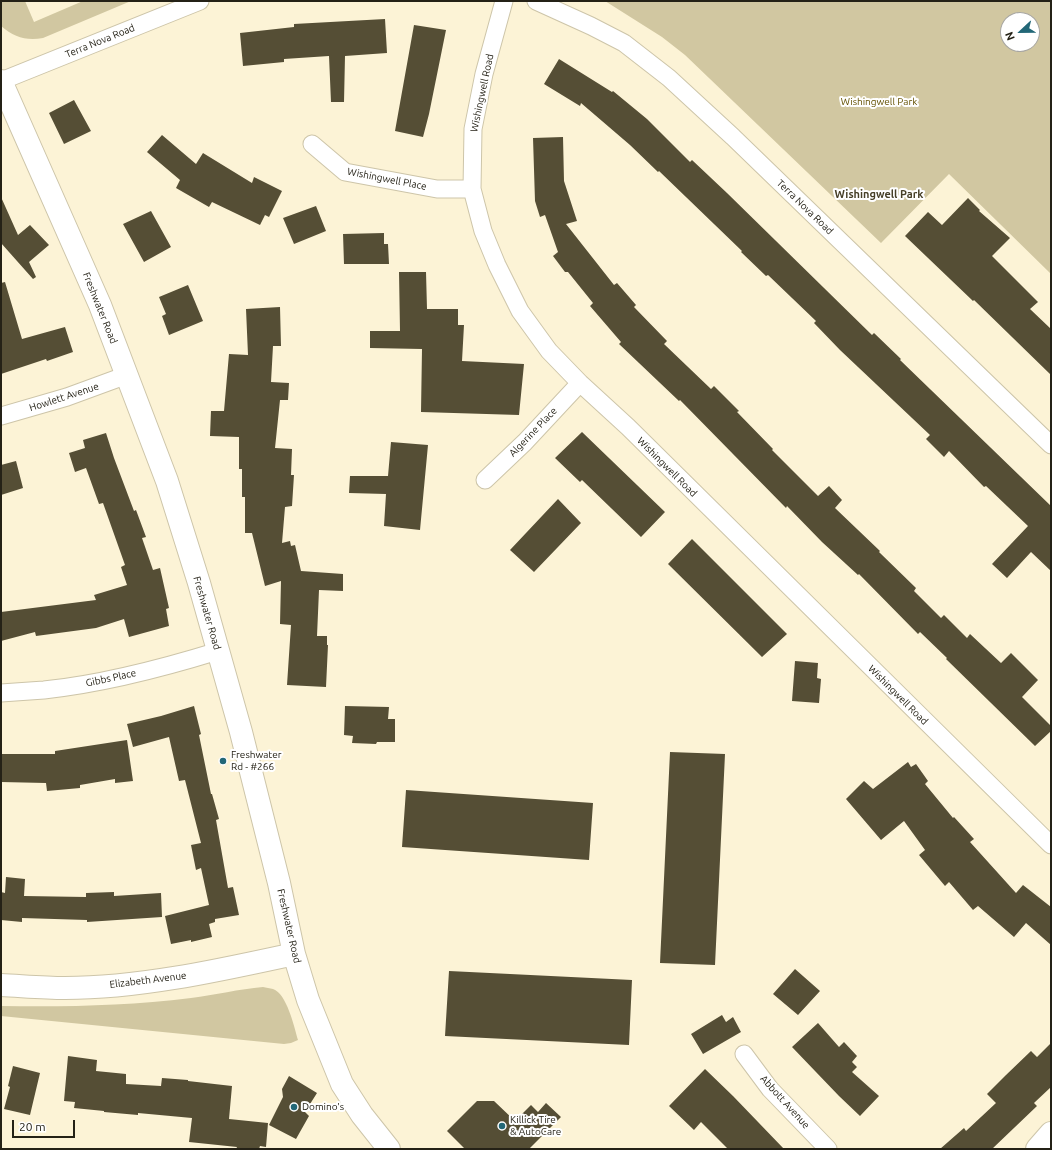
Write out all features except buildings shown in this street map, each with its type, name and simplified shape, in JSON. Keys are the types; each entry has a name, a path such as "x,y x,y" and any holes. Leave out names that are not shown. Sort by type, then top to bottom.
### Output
{"main road":[{"name":"Freshwater Road","path":"1,81 100,305 167,481 199,582 241,732 279,883 294,954 308,1000 342,1084 362,1115 389,1149"},
{"name":"Elizabeth Avenue","path":"1,986 65,988 133,983 207,973 294,954"},
{"path":"1037,1149 1051,1133"}],"street":[{"name":"Terra Nova Road","path":"1,81 200,1"},
{"name":"Wishingwell Road","path":"504,1 484,74 473,129 472,189 483,231 497,265 520,311 549,351 1051,845"},
{"name":"Terra Nova Road","path":"536,1 624,43 669,78 1051,445"},
{"name":"Wishingwell Place","path":"312,144 345,172 437,189 472,189"},
{"name":"Howlett Avenue","path":"1,416 67,398 127,375"},
{"name":"Algerine Place","path":"485,480 525,442 580,382"},
{"name":"Gibbs Place","path":"1,693 44,690 76,685 135,673 218,651"},
{"name":"Abbott Avenue","path":"744,1054 770,1089 828,1149"}],"green space":[{"path":"1,1 25,1 34,22 83,1 131,1 43,38 31,39 20,37 1,26"},
{"name":"Wishingwell Park","path":"605,1 1051,1 1051,274 949,174 881,243 685,55 662,37"},
{"path":"263,987 273,989 282,997 292,1019 298,1040 284,1044 1,1016 1,1006 72,1006 143,1003 191,998"}],"place":[{"name":"Freshwater Rd - #266","path":"223,761"},
{"name":"Domino's","path":"294,1107"},
{"name":"Killick Tire & AutoCare","path":"502,1126"}],"district":[{"name":"Wishingwell Park","path":"879,194"}]}
